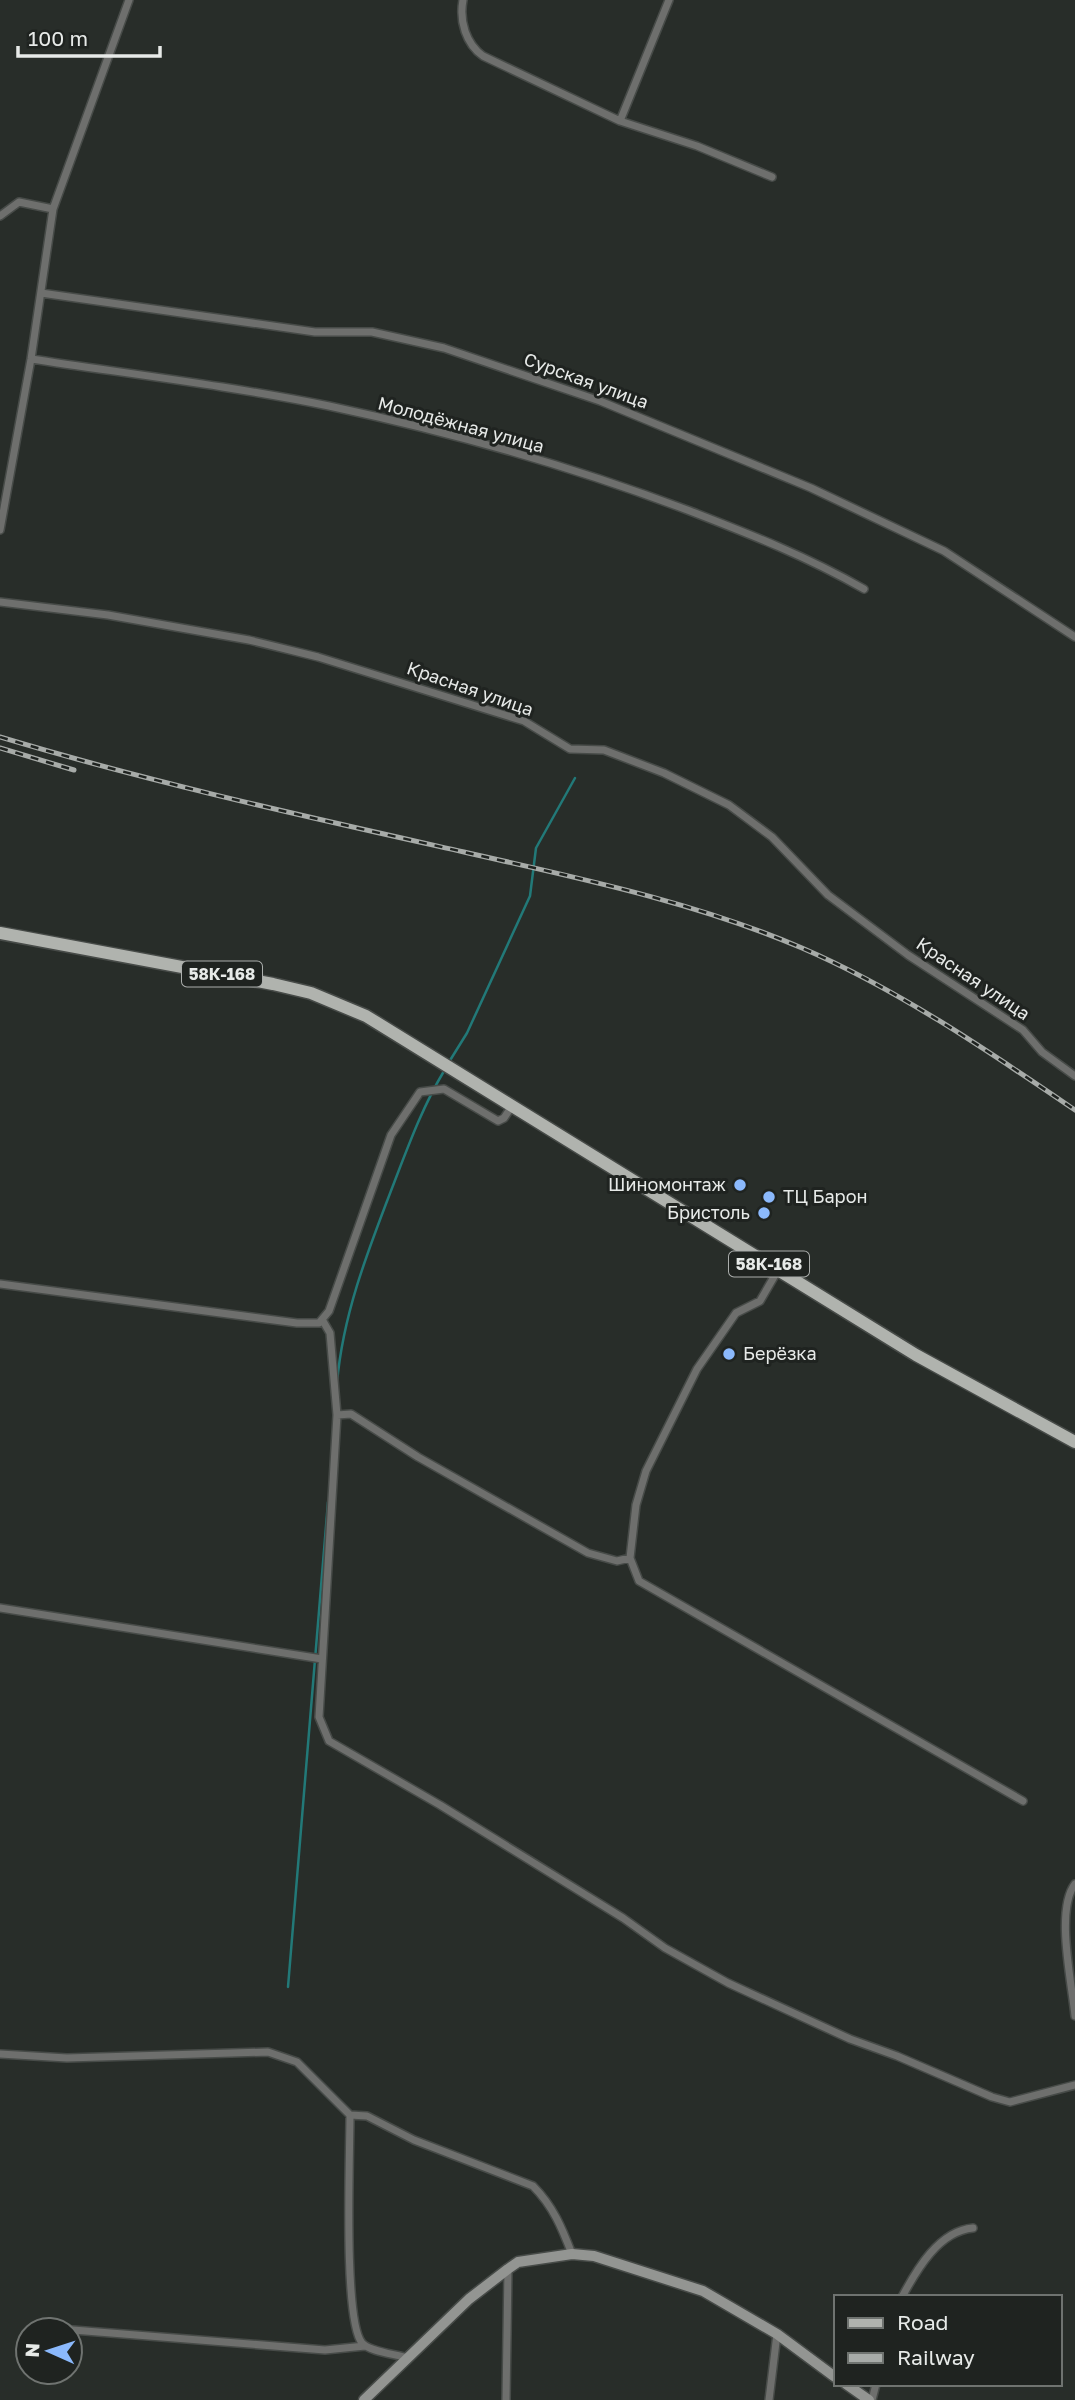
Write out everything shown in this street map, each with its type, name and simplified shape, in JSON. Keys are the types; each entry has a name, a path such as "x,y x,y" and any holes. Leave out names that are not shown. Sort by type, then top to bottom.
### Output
{"main road":[{"name":"58К-168","path":"0,933 311,993 366,1016 916,1354 1075,1442"}],"street":[{"path":"0,530 31,359 53,209 129,0"},
{"path":"463,0 464,28 472,48 620,121 696,146 772,177"},
{"path":"620,121 668,0"},
{"path":"0,216 19,202 53,209"},
{"name":"Сурская улица","path":"41,293 315,332 372,332 444,348 600,401 811,488 944,551 1075,637"},
{"name":"Молодёжная улица","path":"31,359 329,406 456,438 620,484 739,528 820,564 864,589"},
{"name":"Красная улица","path":"0,601 108,615 248,640 318,657 524,722 570,749 604,750 664,773 729,805 772,837 828,895 908,955 1023,1030 1042,1052 1075,1076"},
{"path":"323,1321 391,1135 420,1092 444,1088 498,1121 504,1118 512,1106"},
{"path":"778,1270 760,1301 736,1313 697,1369 646,1471 636,1505 630,1558 639,1581 1023,1801"},
{"path":"0,1284 297,1323 323,1321"},
{"path":"323,1321 330,1333 337,1415 318,1717 328,1741 440,1805 623,1918 665,1948 728,1983 825,2028 1010,2102 1075,2085"},
{"path":"337,1415 351,1414 418,1457 588,1553 617,1561 630,1558"},
{"path":"0,1608 322,1659"},
{"path":"1075,1884 1067,1896 1065,1919 1075,2016"},
{"path":"0,2053 67,2058 268,2052 297,2062 350,2115 367,2116 414,2140 533,2186 546,2199 558,2219 572,2254"},
{"path":"350,2115 350,2265 354,2317 360,2340 365,2346"},
{"path":"903,2295 941,2241 958,2229 973,2228"},
{"path":"365,2400 469,2299 508,2269 518,2262 572,2254 594,2256 703,2291 777,2334 834,2376"},
{"path":"506,2400 508,2269"},
{"path":"84,2331 312,2349 365,2346 408,2358"},
{"path":"769,2400 777,2334"},
{"path":"849,2386 871,2400"}],"waterway":[{"path":"449,1062 467,1033 530,896 536,848 575,778"},
{"path":"337,1383 345,1331 367,1256 417,1126 444,1071"},
{"path":"288,1987 328,1502"}],"railway":[{"path":"0,737 173,784 593,882 720,917 802,948 908,1002 1075,1110"},
{"path":"0,748 74,770"}],"place":[{"name":"Шиномонтаж","path":"740,1185"},
{"name":"ТЦ Барон","path":"769,1197"},
{"name":"Бристоль","path":"764,1213"},
{"name":"Берёзка","path":"729,1354"}]}
